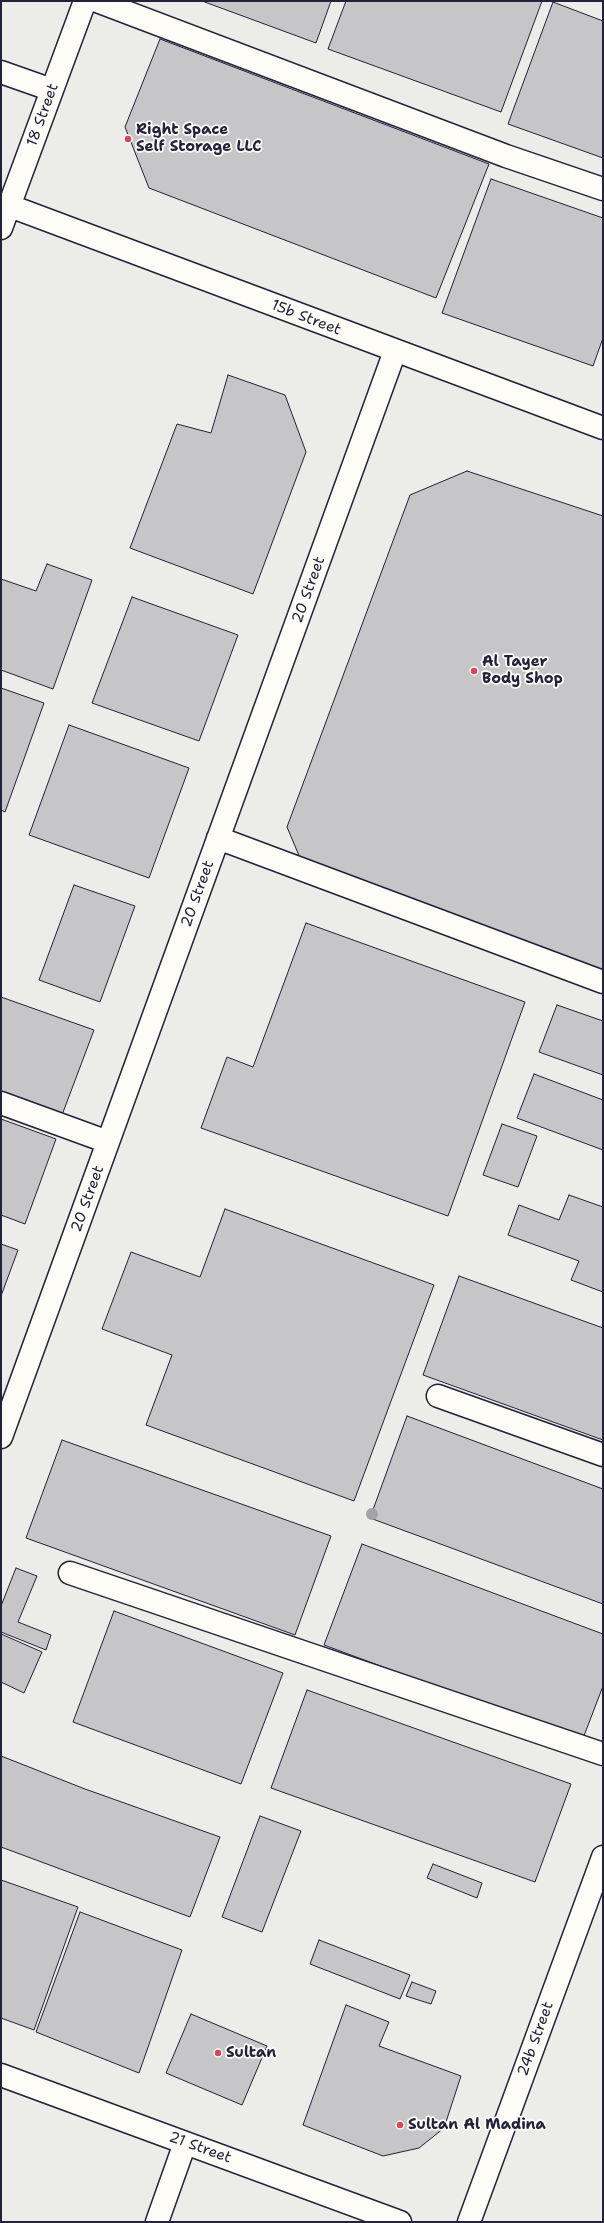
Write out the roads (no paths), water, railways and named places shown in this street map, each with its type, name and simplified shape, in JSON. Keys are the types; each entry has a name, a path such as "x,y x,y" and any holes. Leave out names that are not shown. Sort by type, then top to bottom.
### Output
{"street":[{"name":"18 Street","path":"1,228 85,1"},
{"path":"97,1 506,156 603,190"},
{"path":"1,72 52,90"},
{"name":"15b Street","path":"10,206 395,352 603,428"},
{"name":"20 Street","path":"1,1437 395,352"},
{"path":"218,838 603,982"},
{"path":"1,1102 108,1142"},
{"path":"438,1396 603,1455"},
{"path":"70,1573 603,1754"},
{"name":"24b Street","path":"469,2222 603,1857"},
{"name":"21 Street","path":"1,2075 400,2222"},
{"path":"157,2222 185,2143"}],"place":[{"name":"Right Space Self Storage LLC","path":"128,139"},
{"name":"Al Tayer Body Shop","path":"474,671"},
{"name":"Sultan","path":"218,2053"},
{"name":"Sultan Al Madina","path":"400,2125"}]}
